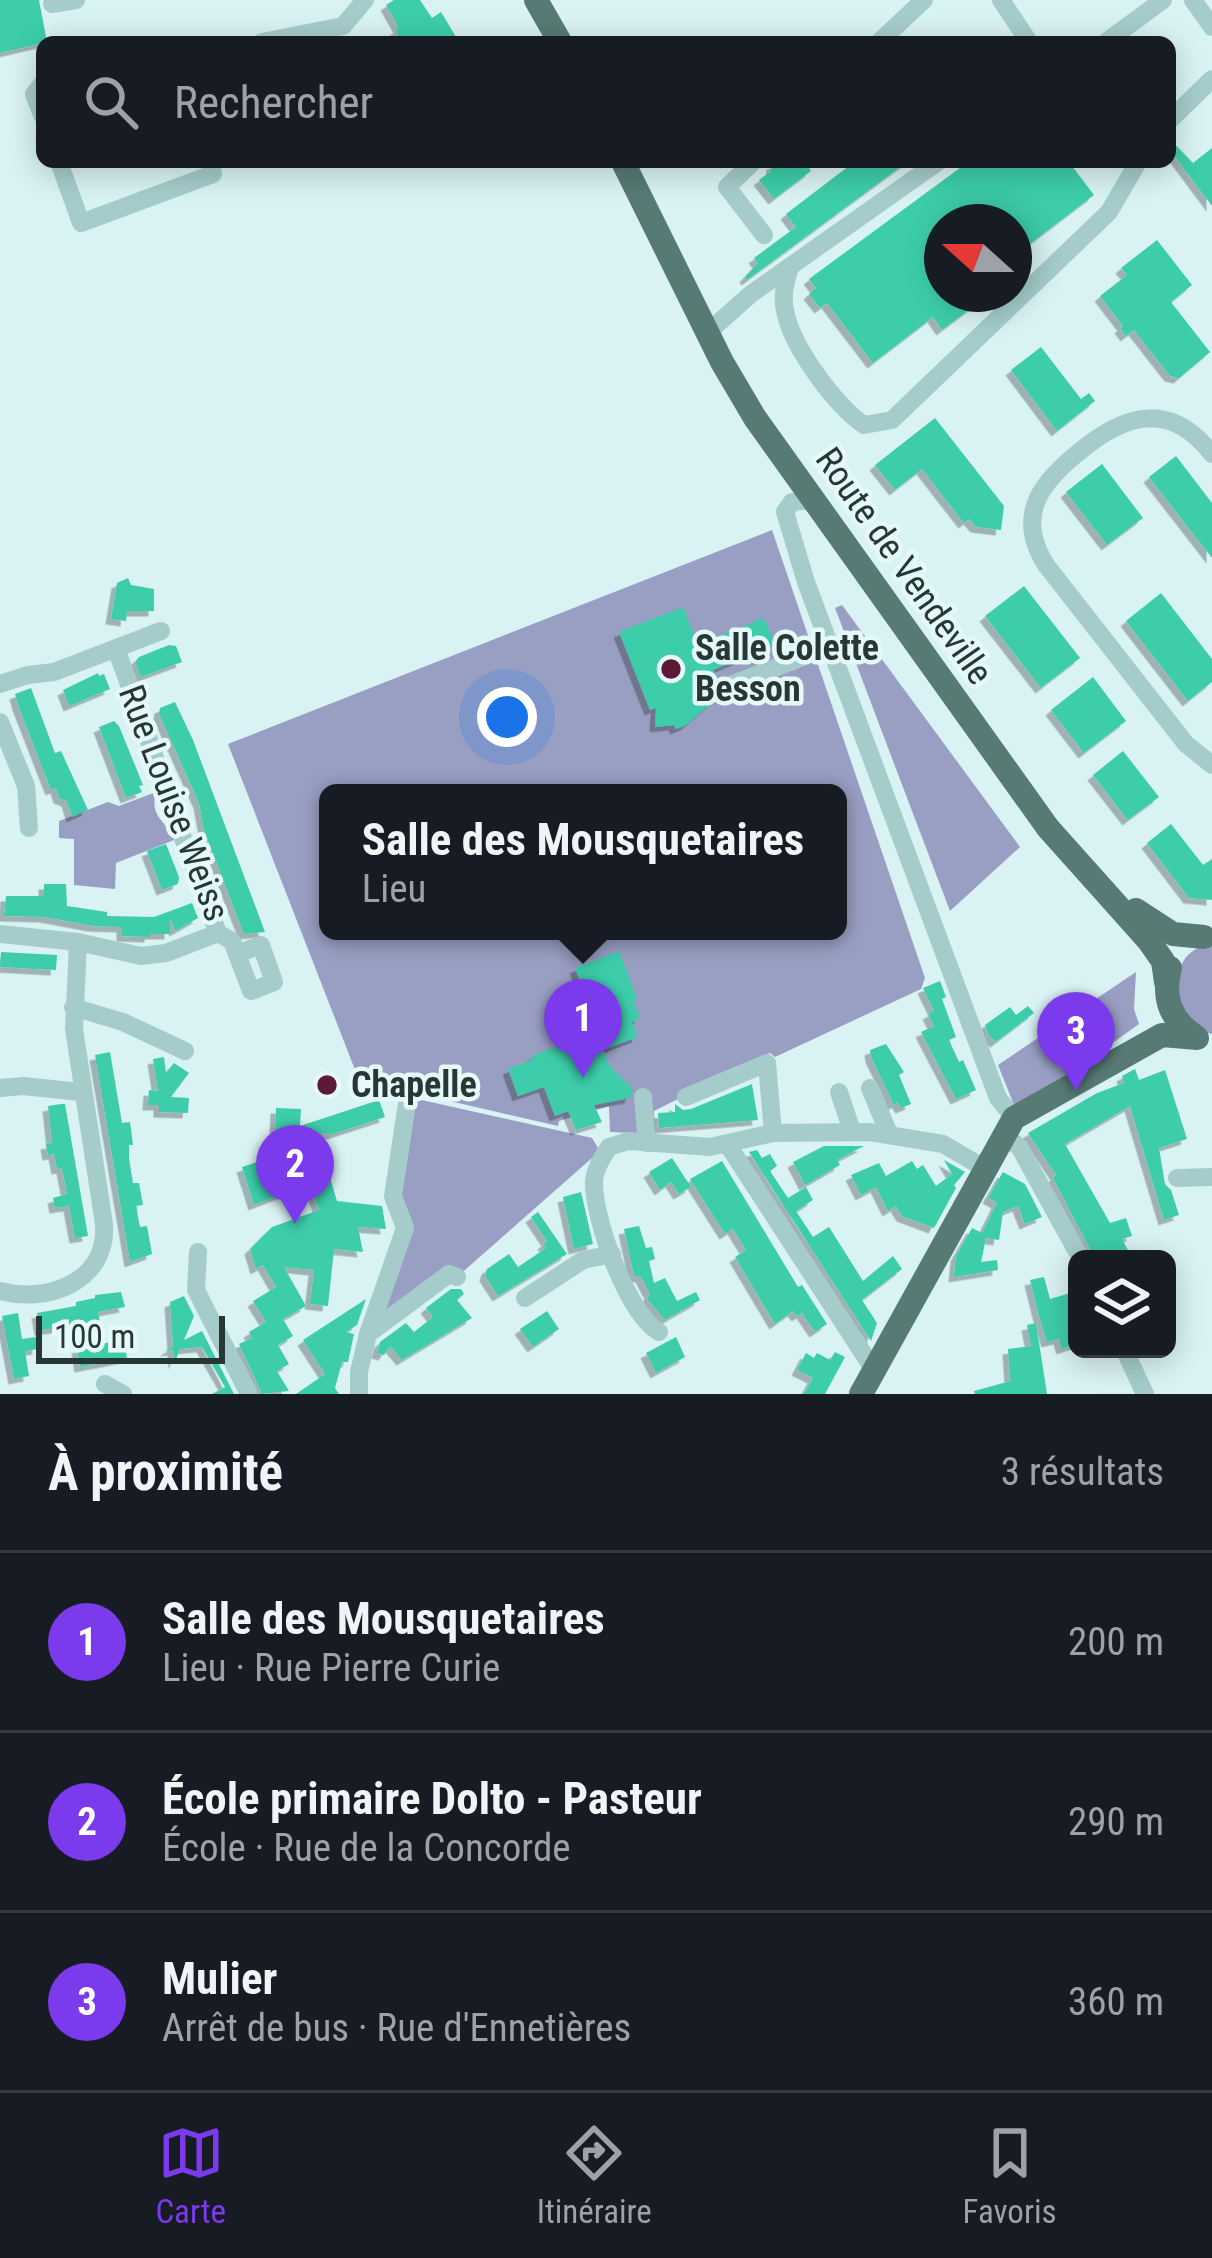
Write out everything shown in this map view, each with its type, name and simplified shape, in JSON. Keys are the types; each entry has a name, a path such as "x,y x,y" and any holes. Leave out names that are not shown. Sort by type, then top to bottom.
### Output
{"main road":[{"path":"536,0 557,36"},
{"path":"549,0 569,36"},
{"name":"Route de Vendeville","path":"626,168 747,406 1056,839 1149,940 1162,962 1174,1018 1206,1042"},
{"name":"Route de Vendeville","path":"637,168 695,286 711,330 766,417 1073,844 1144,918 1173,934 1208,936"},
{"path":"861,1394 1008,1126 1150,1026 1177,956 1208,936"},
{"path":"1079,1080 1162,1035 1206,1042"}],"street":[{"path":"52,4 76,0"},
{"path":"292,36 343,26 365,0"},
{"path":"885,36 924,0"},
{"path":"1001,0 1025,36"},
{"path":"1114,36 1163,0"},
{"path":"1193,0 1212,27"},
{"path":"1176,114 1212,80"},
{"path":"61,168 82,223 212,174 211,168"},
{"path":"747,168 727,187 764,235"},
{"path":"711,330 751,294 930,168"},
{"path":"790,267 784,310 793,337 847,413 864,425 892,420 1108,212 1130,168"},
{"path":"1212,454 1196,435 1177,424 1148,418 1118,424 1051,475 1037,498 1033,524 1037,549 1046,565 1186,744 1212,765"},
{"path":"813,500 792,502 785,514 828,647 1008,1126 1076,1250"},
{"path":"0,685 54,672 161,631"},
{"path":"718,690 828,647"},
{"name":"Rue Louise Weiss","path":"116,649 168,787 175,824 218,933 230,938 237,954"},
{"path":"0,722 26,786 29,828"},
{"path":"0,934 152,956 218,933"},
{"path":"0,1291 24,1296 58,1290 88,1273 102,1252 104,1225 81,1092 73,1007 78,942"},
{"path":"73,1007 123,1022 185,1051"},
{"path":"686,1097 767,1063 773,1132"},
{"path":"0,1088 81,1092"},
{"path":"870,1088 890,1134"},
{"path":"838,1092 852,1131"},
{"path":"358,1394 358,1372 368,1334 405,1228 394,1196 408,1097"},
{"path":"643,1097 647,1143"},
{"path":"659,1331 640,1315 612,1254 595,1187 598,1167 609,1147 628,1141 728,1145 773,1132 852,1131 951,1147 984,1168"},
{"path":"728,1145 874,1370"},
{"path":"1177,1178 1212,1177"},
{"path":"198,1252 196,1290 249,1394"},
{"path":"525,1298 583,1260 612,1254"},
{"path":"368,1334 449,1274 457,1277"},
{"path":"1128,1358 1145,1394"}],"shaded area":[{"path":"772,530 925,978 921,989 775,1057 770,1053 654,1111 655,1134 610,1132 609,1106 559,1121 558,1126 359,1080 228,744"},
{"path":"842,605 1020,847 950,911 835,608"},
{"path":"156,792 157,813 174,840 116,863 115,889 74,885 74,839 59,838 59,821 108,802 119,806"},
{"path":"1212,942 1212,1034 1201,1031 1179,1010 1179,987 1184,960"},
{"path":"1136,972 1134,1009 1139,1024 1075,1070 1014,1105 998,1065"},
{"path":"408,1097 592,1138 600,1151 457,1277 368,1334 405,1228 393,1196"}],"building":[{"path":"0,0 39,0 46,36 36,36 36,45 0,53"},
{"path":"394,0 420,0 432,18 441,12 455,36 398,36 386,5"},
{"path":"1176,145 1193,163 1212,148 1212,206 1176,158"},
{"path":"846,168 899,168 747,280 758,263 754,258 796,227 786,214"},
{"path":"960,168 1074,168 1094,195 1032,242 1032,204 924,204 924,312 966,312 942,330 933,317 873,363 827,303 820,308 809,294 816,288 809,279"},
{"path":"771,171 811,171 774,199 759,180"},
{"path":"1157,240 1192,285 1171,302 1210,352 1179,378 1170,376 1134,330 1126,336 1100,296 1127,275 1121,268"},
{"path":"1041,347 1081,399 1089,393 1095,401 1057,431 1011,370"},
{"path":"935,418 1004,506 1001,530 976,527 969,519 964,523 922,469 895,490 875,465"},
{"path":"1176,456 1212,503 1212,558 1149,477"},
{"path":"1102,464 1143,518 1107,545 1066,492"},
{"path":"128,578 131,585 154,589 154,611 127,611 126,621 111,619 117,583"},
{"path":"1024,586 1080,658 1041,688 985,616"},
{"path":"1161,593 1212,659 1212,682 1188,701 1126,621"},
{"name":"Salle Colette Besson","path":"683,607 698,644 764,618 775,645 713,670 717,676 705,689 713,702 686,725 655,727 656,708 650,710 619,632"},
{"path":"176,646 182,662 141,677 135,662 139,657"},
{"path":"104,674 110,689 69,706 63,690"},
{"path":"1093,677 1126,721 1084,753 1051,710"},
{"path":"31,688 55,753 61,751 88,810 72,817 67,801 59,798 56,788 51,790 18,705 15,694"},
{"path":"175,702 265,932 244,934 204,830 199,803 159,714 160,708"},
{"path":"114,721 143,785 139,786 142,792 126,798 99,727"},
{"path":"1123,751 1159,797 1128,820 1093,775"},
{"path":"1171,824 1203,865 1212,859 1212,900 1189,898 1147,843"},
{"path":"166,844 179,877 178,884 162,890 147,851"},
{"path":"44,884 66,884 67,906 107,912 107,916 154,917 192,903 198,918 175,931 170,918 170,934 150,937 122,936 122,927 4,916 6,896 44,896"},
{"path":"619,951 637,999 633,1000 640,1018 632,1022 638,1037 603,1050 609,1065 633,1089 630,1098 594,1105 602,1122 576,1130 568,1111 555,1116 544,1087 518,1096 508,1069 599,1030 575,968"},
{"path":"1,952 57,955 56,970 0,967"},
{"path":"940,981 956,1037 949,1040 976,1090 956,1099 921,1032 934,1026 928,1014 934,1011 923,988"},
{"path":"1028,1006 1034,1013 996,1042 989,1036 985,1025 1010,1007 1016,1015"},
{"path":"886,1044 904,1072 899,1075 911,1104 901,1108 897,1102 894,1105 871,1057 870,1050"},
{"path":"110,1052 122,1123 130,1122 133,1145 129,1145 129,1158 143,1205 136,1206 140,1227 147,1226 152,1254 130,1262 95,1055"},
{"path":"164,1057 166,1073 174,1063 189,1073 171,1097 189,1098 188,1113 159,1112 159,1105 148,1105 149,1090 158,1091 153,1059"},
{"path":"1135,1069 1139,1080 1165,1070 1187,1139 1159,1148 1165,1184 1179,1215 1164,1220 1130,1106 1065,1144 1110,1223 1126,1218 1132,1236 1122,1239 1128,1250 1090,1250 1053,1178 1056,1175 1028,1133 1097,1093 1124,1083 1122,1076"},
{"path":"752,1084 758,1120 659,1128 658,1113 675,1112 675,1104 691,1109"},
{"path":"379,1100 385,1117 333,1134 275,1132 276,1108 301,1109 300,1126"},
{"path":"65,1104 88,1236 75,1238 69,1206 55,1208 53,1198 67,1194 62,1168 57,1169 46,1144 52,1143 48,1106"},
{"path":"319,1141 337,1201 382,1206 386,1229 358,1227 363,1252 334,1249 328,1306 310,1304 314,1270 284,1267 306,1306 283,1319 293,1336 278,1345 289,1364 277,1371 289,1391 262,1394 239,1344 266,1322 253,1301 276,1287 263,1265 256,1269 250,1249 272,1227 319,1210 310,1183 254,1205 242,1167"},
{"path":"824,1146 864,1146 805,1185 793,1162"},
{"path":"757,1150 762,1158 770,1154 777,1166 770,1171 788,1198 806,1187 813,1200 796,1211 813,1237 829,1227 863,1281 893,1256 902,1269 862,1300 877,1323 871,1341 749,1152"},
{"path":"672,1158 691,1187 679,1194 671,1182 660,1190 649,1172"},
{"path":"944,1160 965,1172 934,1228 902,1216 896,1206 888,1211 876,1187 861,1195 851,1175 879,1163 886,1176 912,1161 917,1169 923,1165 936,1186 952,1174"},
{"path":"722,1161 798,1287 802,1285 827,1324 815,1332 802,1313 797,1316 793,1311 775,1324 735,1257 746,1250 733,1229 725,1234 690,1179"},
{"path":"1003,1172 1025,1184 1042,1217 1025,1224 1018,1206 1003,1212 999,1240 986,1238 981,1262 997,1260 998,1270 954,1277 956,1256 972,1228 982,1233 997,1203 988,1198"},
{"path":"581,1192 593,1244 574,1249 563,1197"},
{"path":"538,1212 567,1254 498,1296 485,1276 487,1269 509,1254 518,1267 546,1248 547,1241 531,1217"},
{"path":"639,1226 646,1248 652,1247 655,1259 649,1261 654,1283 665,1278 677,1301 696,1292 700,1300 665,1320 647,1299 650,1294 641,1277 634,1276 624,1229"},
{"path":"1044,1277 1050,1299 1068,1294 1068,1347 1062,1349 1059,1339 1047,1342 1030,1280"},
{"path":"451,1289 461,1289 464,1294 457,1300 472,1318 402,1360 390,1346 384,1355 377,1353 380,1342 406,1323 414,1332 433,1317 426,1308"},
{"path":"121,1292 125,1307 98,1312 100,1323 40,1330 37,1313"},
{"path":"184,1296 194,1316 184,1340 202,1331 234,1394 212,1394 225,1387 202,1347 180,1349 174,1364 173,1350 165,1351 173,1346 170,1302"},
{"path":"366,1299 357,1325 346,1332 354,1334 348,1362 342,1362 335,1388 339,1394 296,1394 325,1374 303,1340"},
{"path":"547,1311 559,1329 533,1347 520,1329"},
{"path":"18,1313 22,1339 36,1337 38,1349 25,1351 29,1376 14,1379 2,1316"},
{"path":"1036,1323 1047,1394 975,1394 1014,1380 1010,1380 1008,1349 1031,1346 1027,1325"},
{"path":"676,1337 685,1357 656,1373 646,1353"},
{"path":"123,1340 127,1358 80,1367 77,1348"},
{"path":"835,1352 845,1357 825,1394 804,1394 813,1378 797,1370 806,1353 830,1360"}],"place":[{"name":"Salle Colette Besson","path":"671,669"},
{"name":"Salle des Mousquetaires","path":"583,1078"},
{"name":"Chapelle","path":"327,1085"},
{"name":"Mulier","path":"1076,1091"},
{"name":"École primaire Dolto - Pasteur","path":"295,1224"}]}
